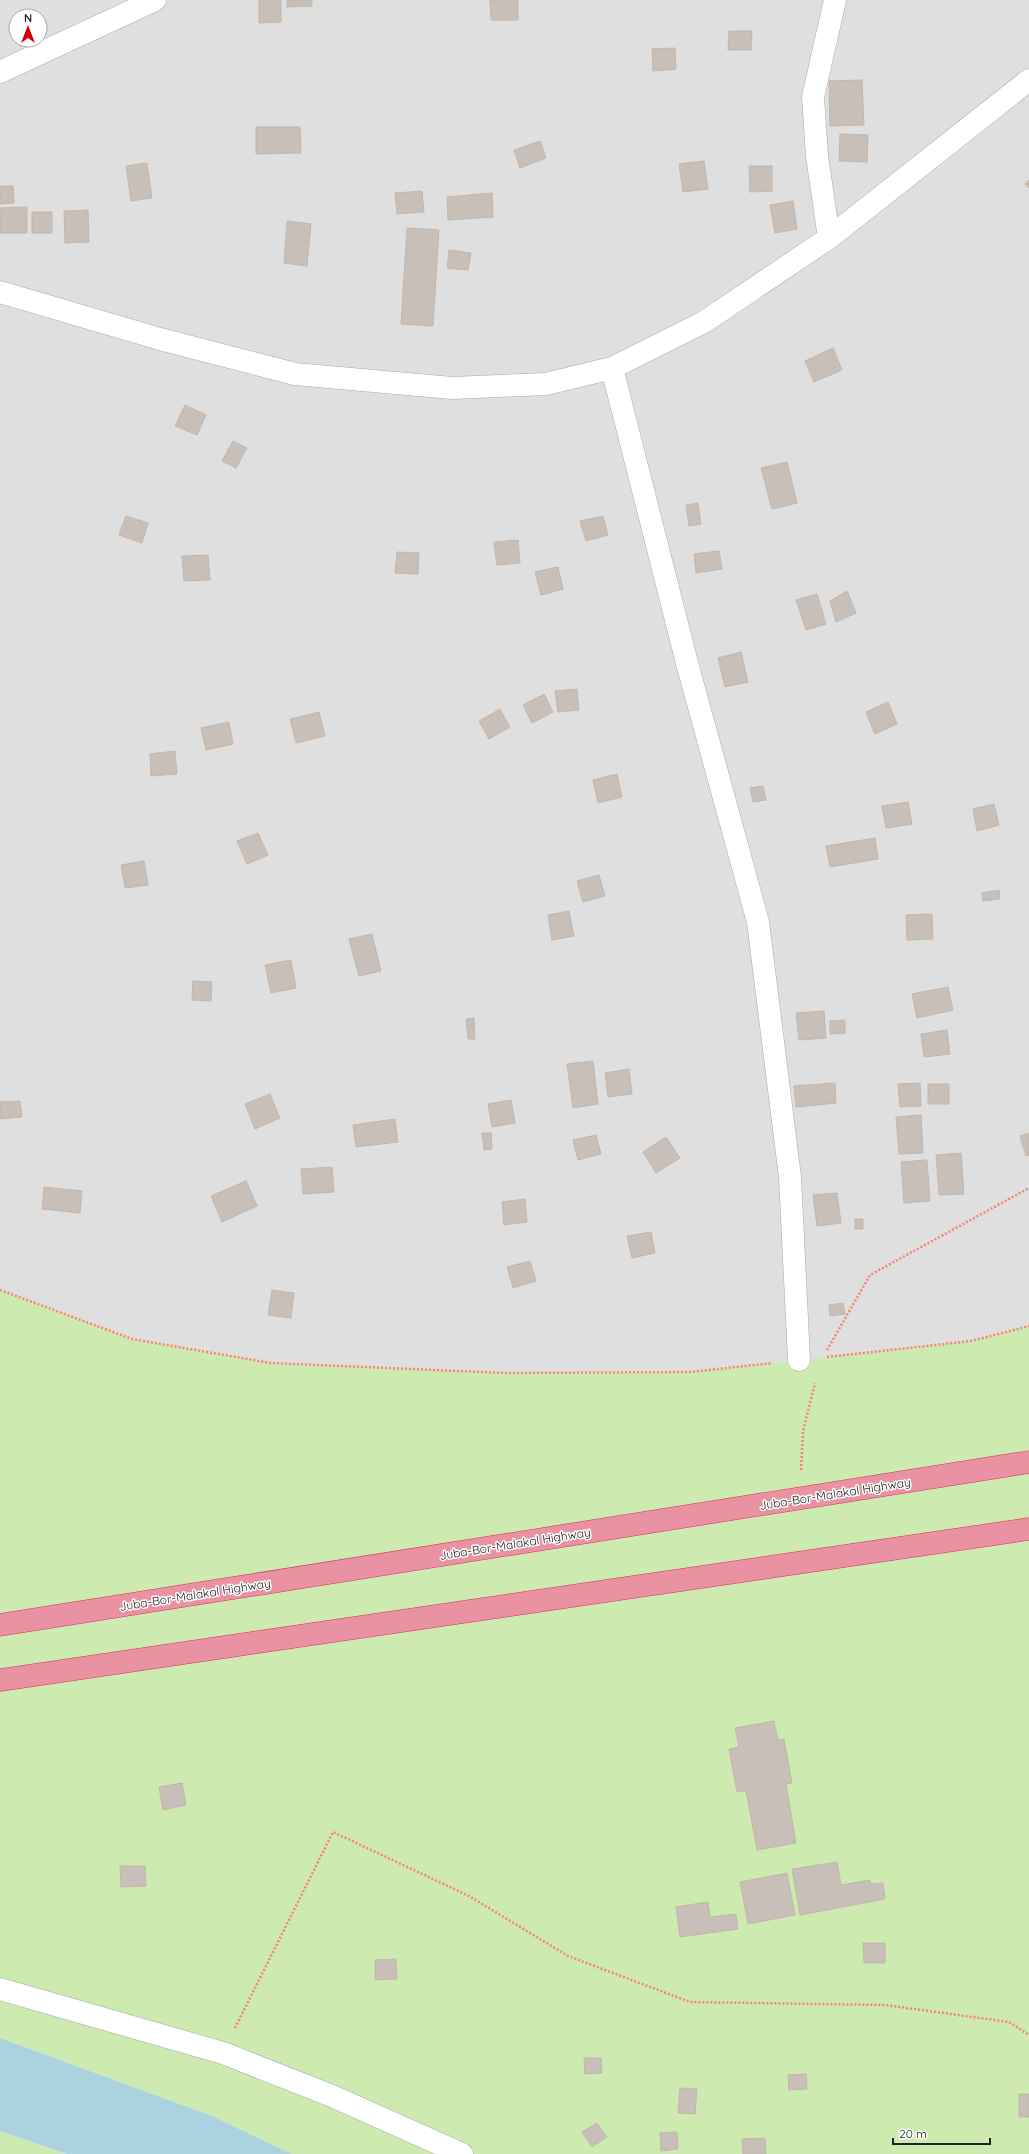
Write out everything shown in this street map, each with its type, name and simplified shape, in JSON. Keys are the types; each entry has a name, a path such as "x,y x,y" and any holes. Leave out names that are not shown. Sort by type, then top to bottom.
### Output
{"highway":[{"name":"Juba-Bor-Malakal Highway","path":"0,1625 799,1500 1029,1462"},
{"path":"0,1680 1029,1530"}],"street":[{"path":"0,72 155,0"},
{"path":"829,238 818,156 813,98 835,0"},
{"path":"0,292 160,339 296,374 452,388 546,384 612,368 704,322 829,238 1029,80"},
{"path":"612,368 689,671 758,922 790,1177 799,1360"},
{"path":"0,1989 223,2052 332,2096 462,2154"}],"path":[{"path":"1029,1188 870,1275 823,1358 971,1341 1029,1326"},
{"path":"0,1290 132,1339 271,1363 506,1373 690,1372 799,1360"},
{"path":"799,1500 803,1431 817,1377"},
{"path":"223,2052 333,1832 470,1896 568,1956 690,2002 884,2005 1009,2022 1029,2035"}],"shaded area":[{"path":"0,0 1029,0 1029,1326 971,1341 690,1372 506,1373 271,1363 132,1339 0,1290"}],"green space":[{"path":"0,1290 132,1339 271,1363 506,1373 690,1372 971,1341 1029,1326 1029,2154 292,2154 212,2116 0,2038"},
{"path":"0,2131 67,2154 0,2154"}],"water":[{"path":"0,2038 212,2116 292,2154 67,2154 0,2131"}],"building":[{"path":"259,0 281,0 281,22 259,23"},
{"path":"287,0 312,0 312,6 287,7"},
{"path":"490,0 518,0 518,20 491,20"},
{"path":"729,31 752,31 751,50 728,50"},
{"path":"675,48 676,69 653,71 652,49"},
{"path":"862,80 864,125 830,126 829,81"},
{"path":"256,127 300,127 301,153 256,154"},
{"path":"840,134 868,135 867,162 839,161"},
{"path":"540,141 546,158 520,168 514,150"},
{"path":"704,161 708,189 683,192 679,164"},
{"path":"147,163 152,198 131,201 126,166"},
{"path":"749,166 772,166 772,191 750,192"},
{"path":"1029,180 1029,188 1025,184"},
{"path":"0,186 13,186 14,203 0,204"},
{"path":"422,191 424,212 397,214 395,193"},
{"path":"492,193 493,217 448,220 447,197"},
{"path":"793,201 797,229 775,233 770,205"},
{"path":"27,207 27,233 0,233 0,208"},
{"path":"88,210 89,242 65,243 64,211"},
{"path":"32,212 52,212 52,233 32,233"},
{"path":"287,221 311,224 307,266 284,263"},
{"path":"407,228 439,230 433,326 401,324"},
{"path":"449,250 471,253 468,270 447,268"},
{"path":"833,348 842,370 814,382 805,361"},
{"path":"185,405 206,415 197,435 175,426"},
{"path":"233,441 247,448 236,468 222,461"},
{"path":"787,462 797,503 772,509 761,468"},
{"path":"698,503 701,524 689,526 686,505"},
{"path":"126,516 148,523 142,543 119,535"},
{"path":"603,516 608,535 586,541 580,521"},
{"path":"518,540 520,563 497,565 494,542"},
{"path":"719,551 722,569 696,573 694,554"},
{"path":"397,552 419,553 418,574 395,573"},
{"path":"208,555 210,580 184,581 182,556"},
{"path":"558,567 563,589 541,595 535,572"},
{"path":"847,591 856,613 836,622 830,601"},
{"path":"817,594 826,624 806,630 796,600"},
{"path":"741,652 748,682 725,687 718,658"},
{"path":"577,689 579,710 558,712 555,691"},
{"path":"544,694 553,712 532,723 523,705"},
{"path":"888,702 897,724 875,734 866,712"},
{"path":"500,709 510,727 489,739 479,721"},
{"path":"319,712 325,736 296,743 290,719"},
{"path":"229,722 233,744 206,750 201,728"},
{"path":"175,751 177,774 151,776 150,754"},
{"path":"617,774 622,797 598,803 593,780"},
{"path":"763,786 766,800 753,802 750,788"},
{"path":"908,802 912,824 886,828 882,806"},
{"path":"994,804 999,825 977,831 973,809"},
{"path":"258,833 268,855 247,864 237,841"},
{"path":"875,838 878,859 830,867 826,846"},
{"path":"144,861 148,885 125,888 121,865"},
{"path":"599,875 605,896 583,902 577,881"},
{"path":"999,890 1000,899 983,901 982,893"},
{"path":"569,911 574,936 552,940 548,915"},
{"path":"932,914 933,939 907,940 906,915"},
{"path":"372,934 381,971 359,976 349,939"},
{"path":"291,960 296,988 271,993 265,965"},
{"path":"193,981 212,982 211,1001 192,1000"},
{"path":"948,987 953,1010 917,1018 912,994"},
{"path":"824,1011 826,1038 799,1040 796,1013"},
{"path":"474,1018 475,1039 468,1039 466,1019"},
{"path":"845,1020 845,1033 830,1034 830,1021"},
{"path":"947,1030 950,1054 924,1057 921,1034"},
{"path":"593,1061 598,1104 573,1108 567,1064"},
{"path":"629,1069 632,1094 608,1097 605,1073"},
{"path":"835,1083 836,1103 796,1107 794,1086"},
{"path":"920,1083 921,1106 900,1107 898,1084"},
{"path":"928,1084 949,1084 949,1104 928,1104"},
{"path":"270,1094 280,1118 255,1129 245,1104"},
{"path":"511,1100 515,1123 492,1127 488,1104"},
{"path":"20,1101 22,1117 0,1119 0,1102"},
{"path":"921,1115 923,1153 899,1154 896,1117"},
{"path":"395,1119 398,1142 356,1147 353,1125"},
{"path":"482,1133 491,1133 492,1149 484,1150"},
{"path":"1029,1133 1029,1155 1026,1156 1020,1136"},
{"path":"596,1135 601,1154 578,1160 573,1140"},
{"path":"666,1137 680,1158 656,1173 643,1152"},
{"path":"961,1153 964,1194 939,1195 936,1155"},
{"path":"927,1160 930,1201 904,1203 901,1162"},
{"path":"332,1167 334,1192 303,1194 301,1169"},
{"path":"246,1181 257,1206 222,1222 211,1196"},
{"path":"44,1187 82,1191 80,1213 42,1209"},
{"path":"837,1193 841,1223 817,1226 813,1195"},
{"path":"525,1199 527,1222 504,1225 502,1202"},
{"path":"855,1219 863,1219 863,1229 855,1229"},
{"path":"651,1232 655,1253 632,1258 627,1236"},
{"path":"530,1261 536,1281 513,1288 507,1267"},
{"path":"272,1290 294,1293 291,1318 268,1315"},
{"path":"843,1303 845,1314 830,1316 829,1305"},
{"path":"774,1721 778,1740 784,1739 792,1783 786,1784 796,1843 757,1850 746,1791 737,1792 729,1749 739,1747 735,1728"},
{"path":"182,1783 186,1805 163,1810 159,1787"},
{"path":"837,1862 841,1885 870,1880 870,1884 883,1883 885,1899 800,1915 792,1869"},
{"path":"120,1866 145,1866 146,1886 121,1887"},
{"path":"787,1873 795,1915 748,1924 740,1882"},
{"path":"708,1902 710,1917 736,1914 738,1929 680,1937 676,1907"},
{"path":"863,1943 885,1943 885,1963 864,1963"},
{"path":"396,1959 397,1979 375,1980 375,1960"},
{"path":"584,2058 601,2058 602,2073 585,2074"},
{"path":"806,2074 807,2089 789,2090 788,2075"},
{"path":"680,2088 697,2089 695,2114 678,2113"},
{"path":"1019,2094 1029,2094 1029,2117 1019,2117"},
{"path":"597,2123 607,2137 592,2147 582,2132"},
{"path":"677,2132 678,2149 661,2151 660,2133"},
{"path":"765,2138 766,2154 743,2154 742,2139"}]}
